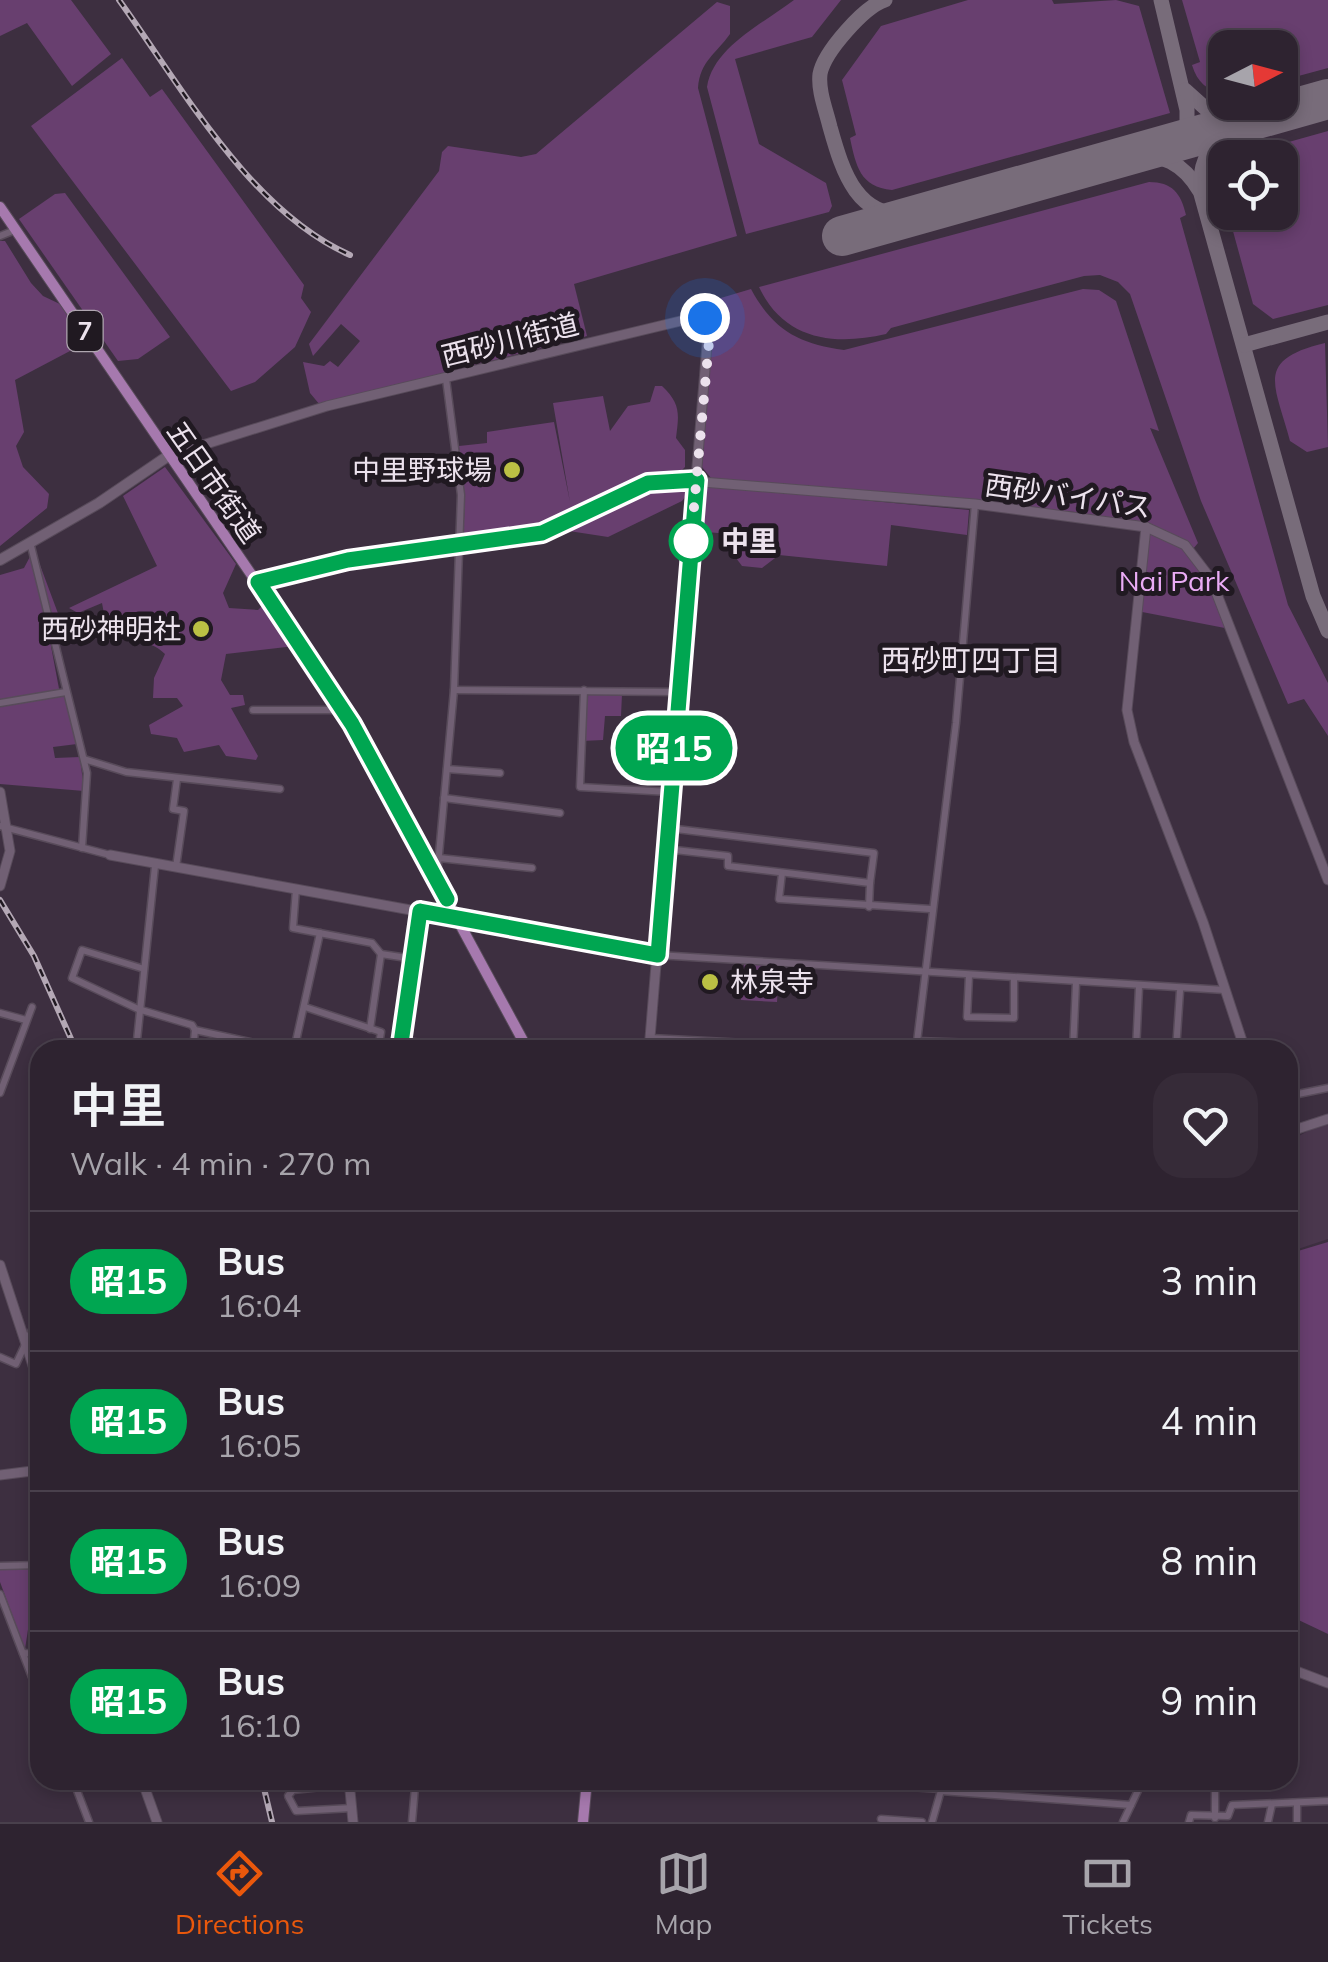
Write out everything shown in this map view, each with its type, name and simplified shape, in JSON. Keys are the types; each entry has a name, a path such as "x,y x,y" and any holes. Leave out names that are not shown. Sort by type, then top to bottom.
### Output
{"main road":[{"name":"五日市街道","path":"0,207 344,710 523,1040"},
{"path":"0,560 99,504 168,456"},
{"path":"583,1822 586,1790"}],"street":[{"path":"0,236 15,230"},
{"name":"西砂川街道","path":"168,456 326,406 705,318 710,331 697,480"},
{"path":"437,880 454,690 460,496 446,379"},
{"path":"663,1040 650,1038 697,480"},
{"name":"西砂バイパス","path":"258,582 348,560 552,530 648,483 697,480 975,504 1146,527 1185,545 1211,578 1328,880"},
{"path":"916,1040 956,723 975,504"},
{"path":"1146,527 1127,710 1134,742 1242,1040"},
{"path":"30,541 89,784 82,848"},
{"path":"454,690 678,692"},
{"path":"584,690 580,787 670,792"},
{"path":"0,703 66,692"},
{"path":"253,710 344,710"},
{"path":"82,759 126,772 280,789"},
{"path":"447,769 500,773"},
{"path":"175,868 184,811 173,809 177,779"},
{"path":"0,792 10,851 0,886"},
{"path":"444,798 560,813"},
{"path":"4,827 155,866 658,955 1180,991 1226,990"},
{"path":"668,828 874,853 869,907"},
{"path":"666,849 728,856 728,866 870,883"},
{"path":"439,858 532,868"},
{"path":"136,1040 155,866"},
{"path":"782,873 779,899 930,909"},
{"path":"296,889 293,928 372,943 381,954 414,959"},
{"path":"401,1040 420,911"},
{"path":"293,1040 305,1007 320,933"},
{"path":"142,968 82,950 72,978 138,1009 192,1025 194,1040"},
{"path":"370,1028 381,954"},
{"path":"969,976 967,1016 1014,1018 1014,979"},
{"path":"1073,1040 1076,983"},
{"path":"1136,1040 1139,987"},
{"path":"1177,1040 1180,991"},
{"path":"305,1007 381,1032 380,1040"},
{"path":"0,1094 32,1008"},
{"path":"0,1013 26,1020"},
{"path":"195,1030 242,1040"},
{"path":"1298,1094 1328,1088"},
{"path":"1298,1129 1328,1120"},
{"path":"0,1266 30,1357"},
{"path":"0,1357 16,1364 30,1332"},
{"path":"0,1476 30,1472"},
{"path":"0,1566 30,1565"},
{"path":"0,1594 30,1670"},
{"path":"22,1653 30,1653"},
{"path":"1298,1672 1328,1683"},
{"path":"76,1790 89,1822"},
{"path":"146,1790 157,1822"},
{"path":"293,1790 288,1796 296,1811 352,1808"},
{"path":"350,1790 354,1822"},
{"path":"412,1822 415,1790"},
{"path":"932,1822 941,1790 1131,1805"},
{"path":"1122,1822 1138,1790"},
{"path":"1215,1790 1215,1818"},
{"path":"1189,1822 1190,1816 1228,1816 1232,1806 1328,1801"},
{"path":"1296,1803 1297,1822"},
{"path":"1268,1822 1272,1804"},
{"path":"880,1819 922,1822"}],"shaded area":[{"path":"1328,1120 1328,1239 1298,1249 1298,1136"}],"green space":[{"path":"0,0 71,0 111,54 72,86 27,23 0,36"},
{"path":"794,0 841,0 812,37 735,59 759,144 826,183 832,206 829,212 746,234 707,87 711,73 729,48"},
{"path":"968,0 1052,0 1054,4 1116,0 1139,6 1170,113 892,190 873,185 861,173 855,158 850,138 856,135 842,80 881,26"},
{"path":"1182,0 1328,0 1328,68 1298,76 1298,30 1208,30 1208,88 1192,65 1200,62"},
{"path":"717,2 730,6 730,34 705,64 698,88 737,236 574,284 587,336 320,405 310,393 303,362 324,366 330,361 338,367 360,341 341,324 313,356 309,344 439,171 442,152 448,146 521,157 536,154"},
{"path":"122,58 150,97 162,89 304,285 301,298 311,312 295,347 255,382 231,391 31,126"},
{"path":"1328,131 1328,305 1273,319 1253,304 1233,230 1298,230 1296,140"},
{"path":"1149,182 1169,187 1184,207 1186,215 1180,218 1288,605 1328,683 1328,736 1304,699 1288,704 1201,501 1130,294 1118,282 1100,275 1084,276 891,328 886,334 848,339 812,335 796,328 770,305 759,287"},
{"path":"65,193 170,337 138,359 118,361 19,219 55,194"},
{"path":"0,241 5,241 43,296 62,305 87,342 15,380 24,432 16,446 23,467 49,494 47,508 0,546"},
{"path":"751,289 768,315 789,333 814,344 844,350 1083,289 1099,290 1116,301 1159,431 1150,428 1198,543 1193,549 1156,526 1075,512 711,478 702,467 713,319 708,313 689,316 704,303"},
{"path":"1325,343 1328,447 1307,452 1290,441 1275,377 1287,357"},
{"path":"655,386 662,386 676,404 676,438 685,450 685,467 678,474 653,479 654,489 681,487 687,494 682,501 608,537 569,531 619,500 615,491 555,526 463,539 465,501 459,446 487,443 487,432 554,422 570,502 553,403 603,396 610,431 628,406 650,402"},
{"path":"165,467 236,564 223,593 229,608 258,610 265,603 295,646 226,654 221,680 230,695 243,695 245,705 231,708 258,756 256,760 226,756 219,745 184,752 177,738 151,734 149,725 183,706 177,698 153,698 154,678 165,654 152,645 107,630 102,603 78,613 69,608 157,566 123,496"},
{"path":"702,488 969,510 967,535 891,525 887,566 779,555 762,568 742,566 736,558 742,535 706,532 696,514"},
{"name":"Nai Park","path":"1146,527 1191,555 1216,595 1230,629 1137,611"},
{"path":"34,549 59,616 47,625 60,694 65,697 77,744 53,747 55,758 80,757 84,791 0,784 0,575 24,568"},
{"path":"586,693 622,694 621,716 605,716 603,740 581,741"},
{"path":"744,964 779,966 777,1002 741,1000"},
{"path":"1328,1242 1328,1634 1298,1620 1298,1251"},
{"path":"30,1569 30,1623 25,1649 0,1582 0,1570"}],"taxiway":[{"path":"885,0 867,11 837,43 823,65 820,87 841,161 856,191 879,210 915,215"},
{"path":"1161,0 1187,110 1187,128 1180,140"},
{"path":"1185,90 1208,111"},
{"path":"1237,124 1208,153 1201,194 1313,596 1328,631"},
{"path":"1132,154 1171,162 1199,190"},
{"path":"1244,345 1328,322"}],"runway":[{"path":"842,236 1328,99"}],"railway":[{"path":"119,0 193,107 249,178 314,235 350,255"},
{"path":"0,900 34,956 72,1040"},
{"path":"264,1790 272,1822"}],"bus line":[{"name":"昭15","path":"402,1040 420,911 658,955 697,480 678,478 648,483 542,533 348,560 258,582 352,724 447,899"}],"place":[{"name":"中里野球場","path":"512,470"},
{"name":"中里","path":"691,541"},
{"name":"西砂神明社","path":"201,629"},
{"name":"林泉寺","path":"710,982"}],"district":[{"name":"西砂町四丁目","path":"971,661"}],"route":[{"path":"691,541 690,551 710,331 705,318"}]}
